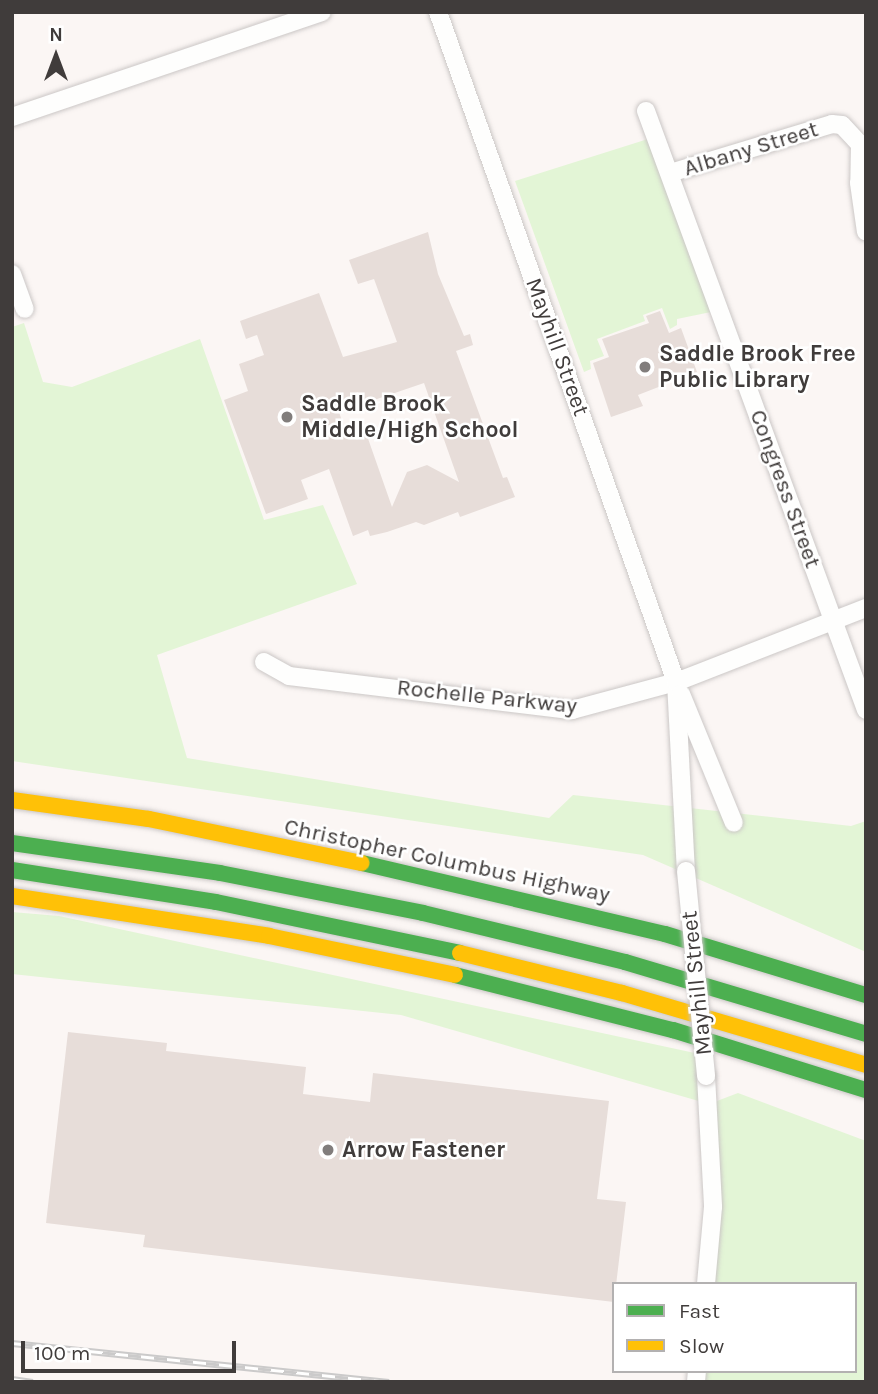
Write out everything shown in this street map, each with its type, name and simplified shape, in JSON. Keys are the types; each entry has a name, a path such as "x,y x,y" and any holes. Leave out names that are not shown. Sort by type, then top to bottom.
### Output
{"highway":[{"name":"Christopher Columbus Highway","path":"12,800 149,819 456,883 652,931 866,995"},
{"path":"12,843 219,873 423,913 650,969 866,1034"},
{"path":"12,870 229,904 433,946 622,993 866,1065"},
{"path":"12,896 148,915 440,971 673,1030 866,1090"},
{"path":"812,1072 866,1102"}],"street":[{"path":"12,117 322,12"},
{"name":"Mayhill Street","path":"438,12 676,682 734,823"},
{"name":"Congress Street","path":"646,111 866,710"},
{"name":"Albany Street","path":"670,173 832,124 842,125 860,144 859,183 866,232"},
{"path":"12,274 25,309"},
{"name":"Rochelle Parkway","path":"264,662 289,676 566,710 594,707 676,682 866,608"},
{"name":"Mayhill Street","path":"676,682 686,871 706,1076 713,1207 706,1282"}],"green space":[{"path":"648,139 711,312 677,319 677,325 670,329 662,308 643,315 645,321 597,339 604,356 590,361 591,369 584,372 515,181"},
{"path":"24,323 43,382 72,387 200,339 264,520 323,505 357,584 157,655 187,758 549,818 573,795 851,826 866,821 866,952 643,855 12,761 12,327"},
{"path":"12,912 59,916 704,1055 709,1104 401,1015 12,974"},
{"path":"738,1093 866,1141 866,1382 699,1382 700,1373 857,1373 857,1282 706,1282 709,1104"}],"building":[{"path":"428,232 438,274 464,336 470,334 473,345 456,351 503,478 507,477 515,497 460,517 458,512 424,525 416,522 370,536 368,530 353,536 329,469 301,480 308,499 266,514 224,400 248,391 239,364 264,355 257,335 246,339 240,321 319,293 343,357 397,342 374,279 358,284 349,260","holes":["424,383 459,482 427,465 407,472 392,507 365,430 347,436 339,412"]},
{"name":"Saddle Brook Free Public Library","path":"660,311 669,333 681,328 697,372 638,395 643,406 611,417 593,363 609,357 602,339 649,323 646,316"},
{"name":"Arrow Fastener","path":"68,1032 167,1043 166,1051 306,1067 303,1094 370,1102 373,1073 609,1101 597,1199 626,1202 616,1282 612,1282 612,1302 143,1247 145,1235 46,1223"}],"railway":[{"path":"12,1343 389,1382"},
{"path":"12,1379 33,1382"}],"traffic: fast":[{"path":"12,843 220,873 423,913 625,962 866,1034"},
{"path":"362,863 665,934 866,995"},
{"path":"12,870 216,902 460,953"},
{"path":"455,975 673,1030 866,1090"}],"traffic: slow":[{"path":"12,800 149,819 362,863"},
{"path":"12,896 269,936 455,975"},
{"path":"460,953 622,993 866,1065"}],"place":[{"name":"Saddle Brook Free Public Library","path":"645,367"},
{"name":"Saddle Brook Middle/High School","path":"287,417"},
{"name":"Arrow Fastener","path":"328,1150"}]}
